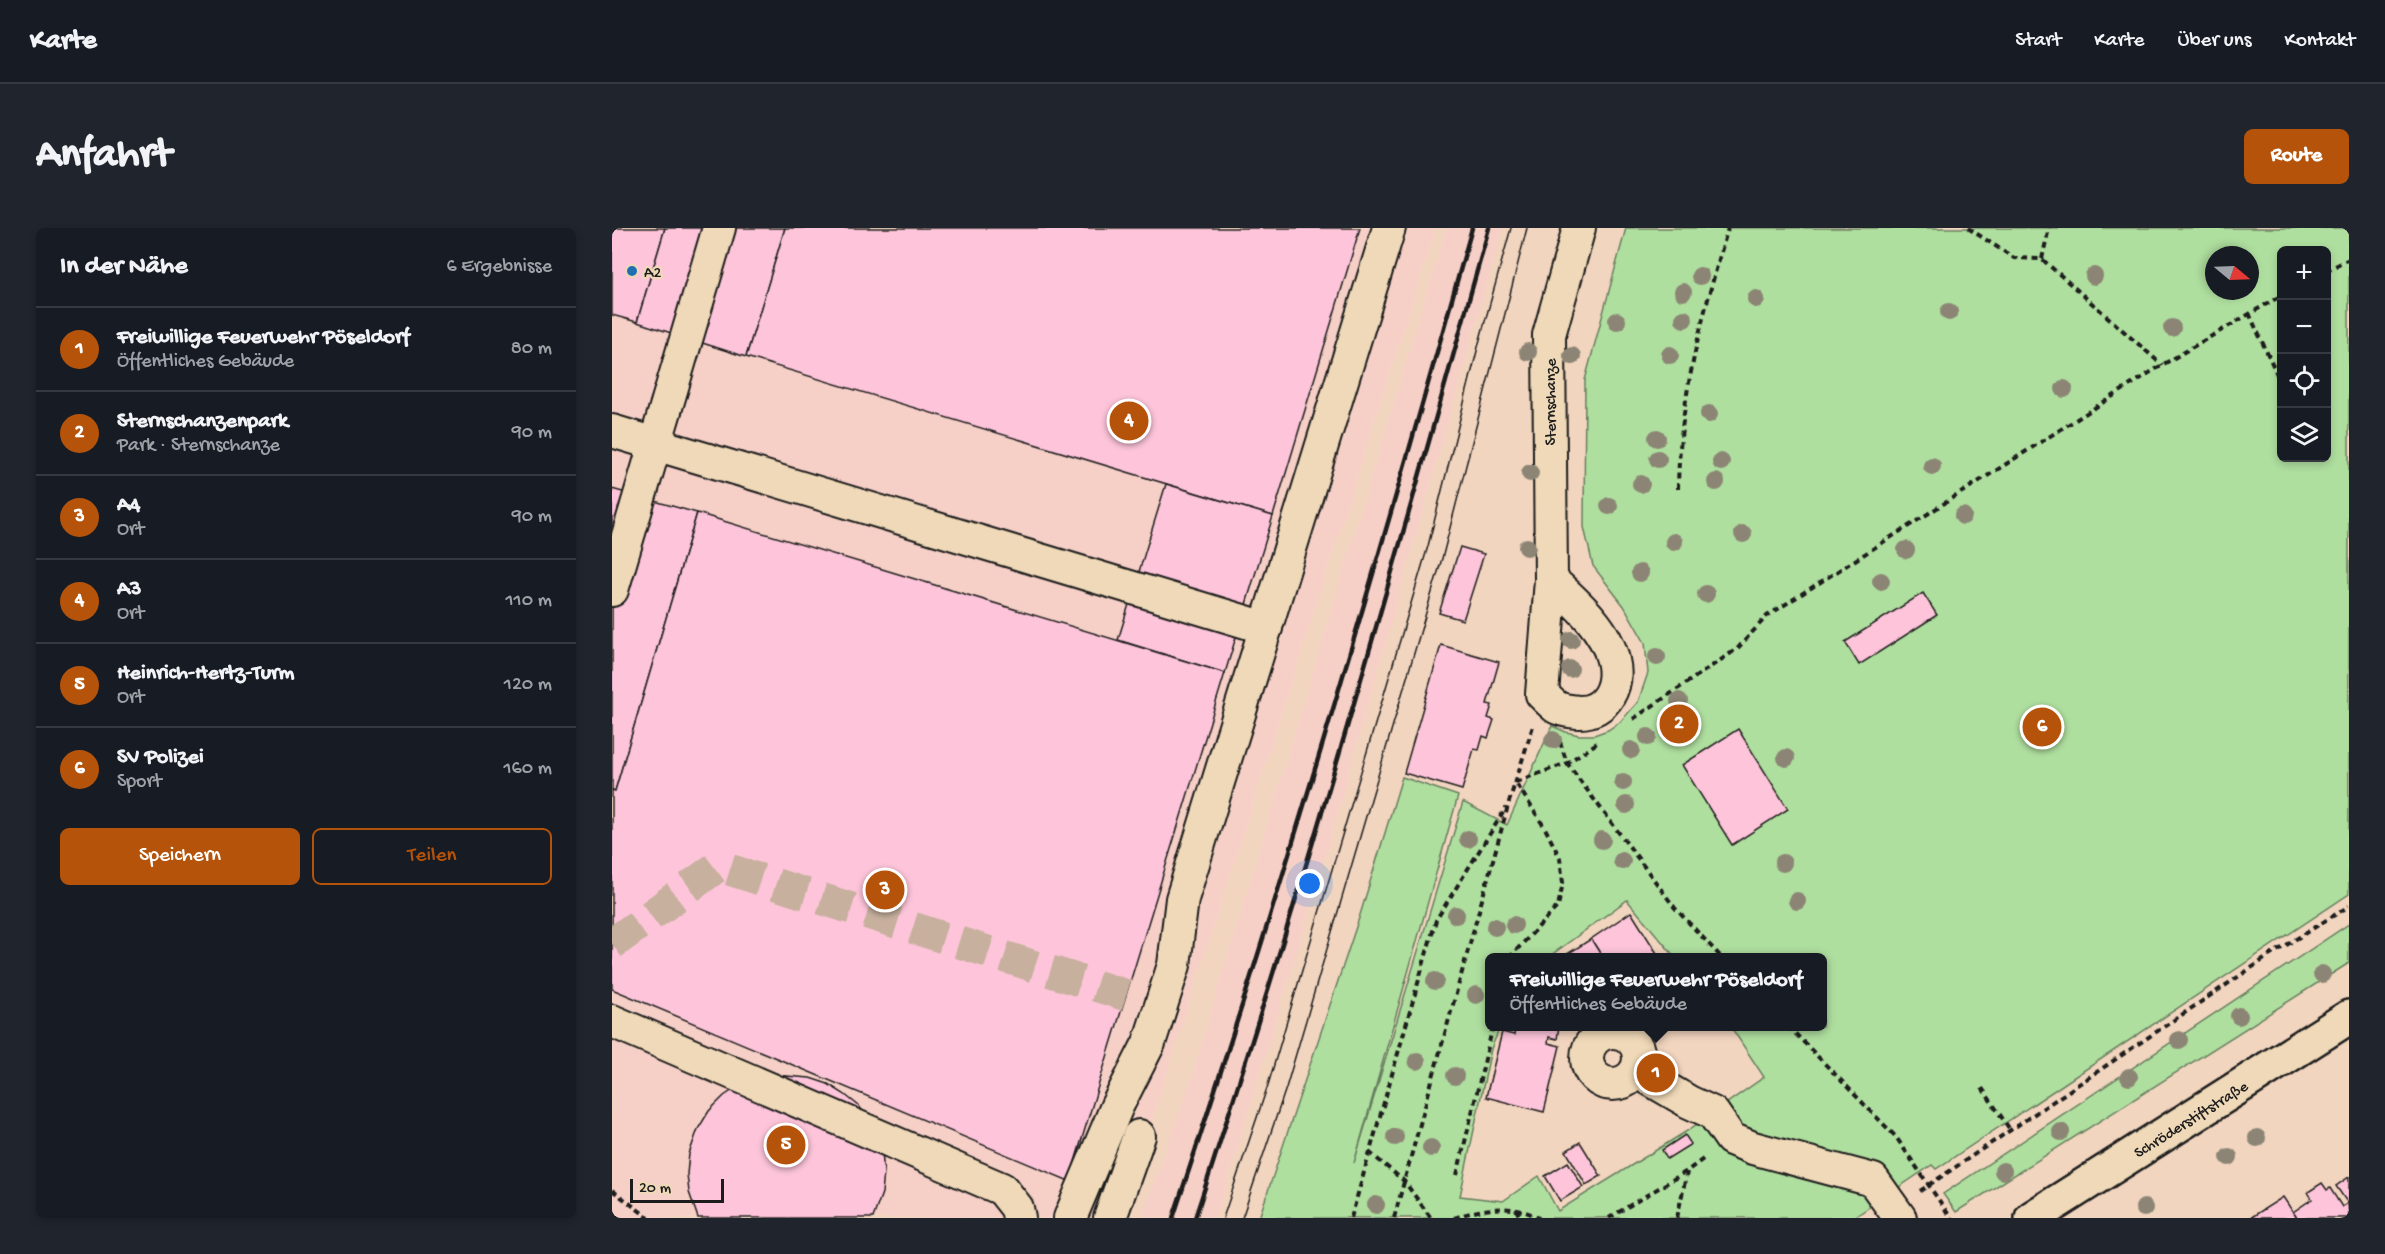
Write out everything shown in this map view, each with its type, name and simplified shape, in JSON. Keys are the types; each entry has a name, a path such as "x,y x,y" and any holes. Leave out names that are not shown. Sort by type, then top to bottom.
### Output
{"main road":[{"name":"Schröderstiftstraße","path":"2032,1218 2349,1017"}],"street":[{"path":"612,590 719,228"},
{"path":"1070,1218 1117,1106 1149,1043 1151,1004 1174,965 1182,899 1389,228"},
{"name":"Sternschanze","path":"1542,694 1551,580 1549,335 1579,228"},
{"path":"612,431 1266,628"},
{"path":"1542,694 1555,706 1566,711 1585,712 1598,708 1610,696 1616,677 1613,658 1593,623 1583,609 1551,580"},
{"path":"612,1021 1002,1189 1017,1208 1019,1218"},
{"path":"1636,1071 1689,1102 1713,1113 1731,1139 1753,1148 1873,1180 1897,1213"},
{"path":"1110,1218 1139,1136"}],"path":[{"path":"1678,489 1682,423 1703,311 1728,228"},
{"path":"1968,228 2014,258 2042,259 2162,365"},
{"path":"2042,259 2049,228"},
{"path":"2331,268 2349,259"},
{"path":"1627,723 1737,649 1767,616 2162,365 2277,298"},
{"path":"2249,313 2277,374"},
{"path":"1542,694 1567,763 1675,909 1718,953"},
{"path":"1394,1218 1509,802 1542,694"},
{"path":"1516,782 1567,763 1597,742"},
{"path":"1512,953 1558,906 1563,883 1560,858 1545,828 1516,782"},
{"path":"1351,1218 1436,920 1509,802"},
{"path":"1897,1213 1929,1186 2272,954 2349,906"},
{"path":"1457,1175 1492,1031"},
{"path":"1793,1031 1896,1137 1951,1218"},
{"path":"1982,1088 2011,1131"},
{"path":"1609,1218 1687,1172 1731,1139"},
{"path":"1369,1152 1404,1181 1431,1218"},
{"path":"1677,1218 1687,1172"},
{"path":"612,1190 649,1218"},
{"path":"1454,1218 1502,1208 1516,1209 1539,1218"},
{"path":"1516,1209 1520,1218"}],"shaded area":[{"path":"612,228 1436,228 1121,1218 612,1218"},
{"path":"1446,228 1503,228 1317,886 1225,1190 1215,1218 1141,1218 1188,1088"}],"green space":[{"path":"1626,228 2349,228 2349,894 1936,1169 1932,1165 1853,1218 1259,1218 1360,915 1402,777 1458,796 1354,1163 1463,802 1507,825 1552,726 1579,735 1594,735 1620,722 1638,702 1648,673 1645,643 1624,606 1593,566 1584,527 1585,380","holes":["1627,900 1672,953 1827,953 1827,1031 1734,1031 1764,1077 1687,1131 1558,1211 1539,1176 1503,1201 1460,1196 1491,1049 1498,1031 1485,1031 1485,953 1554,953"]},
{"path":"2349,924 2349,963 1956,1212 1943,1194"}],"building":[{"name":"A2","path":"612,228 665,228 637,322 612,315"},
{"path":"665,228 785,228 746,357 637,322"},
{"path":"785,228 1360,228 1273,516 746,357"},
{"path":"1166,484 1273,516 1225,673 1118,640"},
{"path":"612,489 697,513 615,791 612,790"},
{"path":"697,513 1225,673 1069,1181 612,989 612,790 615,791"},
{"path":"1460,547 1484,554 1463,620 1439,613"},
{"path":"1923,593 1937,615 1859,665 1845,642"},
{"path":"1441,645 1499,662 1487,704 1492,705 1488,718 1494,720 1488,738 1483,736 1479,750 1474,749 1462,790 1404,773"},
{"path":"1738,729 1788,809 1732,845 1682,765"},
{"path":"1631,912 1657,953 1600,953 1591,939"},
{"path":"1591,939 1600,953 1569,953"},
{"path":"1515,1031 1558,1031 1557,1039 1549,1037 1548,1043 1560,1046 1544,1112 1486,1097 1502,1032 1514,1035"},
{"path":"774,1075 810,1078 828,1084 859,1106 870,1121 882,1152 884,1172 882,1193 873,1218 698,1218 689,1192 687,1174 689,1154 698,1129 709,1111 724,1096 739,1086"},
{"path":"1685,1135 1691,1144 1667,1159 1662,1150"},
{"path":"1580,1142 1601,1176 1586,1185 1566,1151"},
{"path":"1568,1162 1583,1187 1560,1201 1545,1176"},
{"path":"2349,1177 2349,1205 2336,1186"},
{"path":"2322,1183 2327,1190 2330,1188 2342,1207 2348,1203 2349,1218 2297,1218 2293,1212 2312,1199 2308,1192"},
{"path":"2283,1197 2297,1218 2250,1218"}],"tunnel":[{"path":"612,944 718,866 1141,1000"}],"tram line":[{"path":"1223,1218 1268,1085 1428,546 1479,343 1511,228"},
{"path":"1242,1218 1286,1088 1443,555 1527,228"}],"railway":[{"path":"1173,1218 1253,972 1328,725 1472,228"},
{"path":"1195,1218 1311,849 1384,601 1489,228"}],"place":[{"name":"A2","path":"632,271"},
{"name":"A3","path":"1129,421"},
{"name":"Sternschanzenpark","path":"1679,724"},
{"name":"SV Polizei","path":"2042,727"},
{"name":"A4","path":"885,890"},
{"name":"Freiwillige Feuerwehr Pöseldorf","path":"1656,1073"},
{"name":"Heinrich-Hertz-Turm","path":"786,1145"}]}
